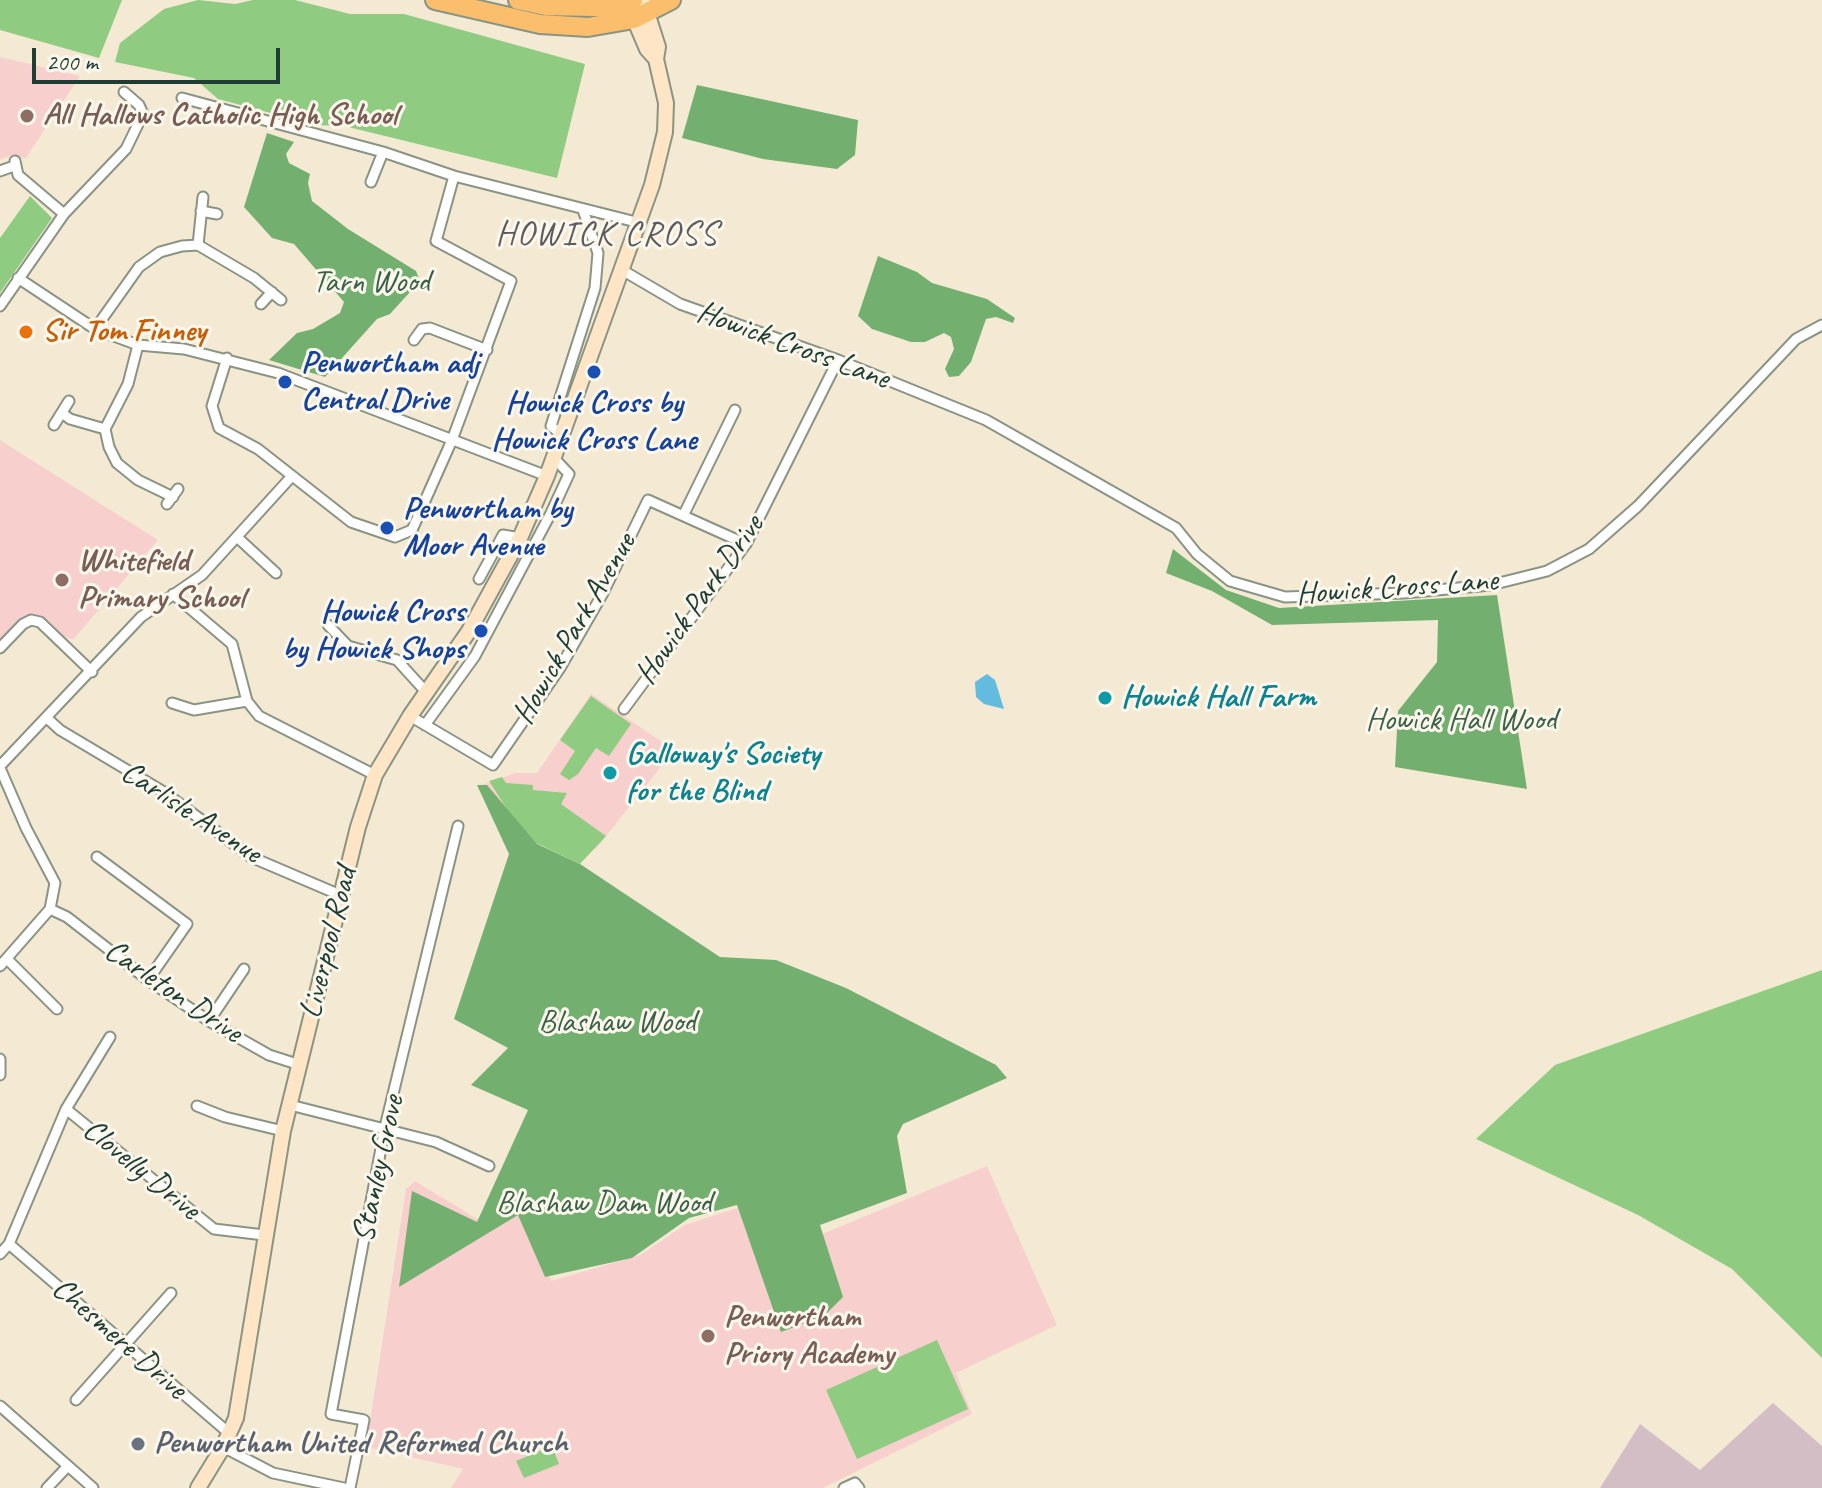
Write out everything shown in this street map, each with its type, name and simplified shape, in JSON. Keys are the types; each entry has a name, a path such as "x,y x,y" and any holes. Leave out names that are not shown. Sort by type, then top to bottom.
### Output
{"highway":[{"path":"435,0 540,24 588,27 637,7 671,0"},
{"path":"518,0 546,6 637,7"}],"street":[{"name":"Liverpool Road","path":"198,1488 227,1440 238,1404 283,1131 340,895 375,775 410,716 469,631 520,538 554,458 640,223 665,132 666,103 656,59 647,49 637,7"},
{"path":"0,306 64,214 126,149 143,114 139,105 124,92"},
{"path":"182,98 383,152 454,176 640,223"},
{"path":"371,182 383,152"},
{"path":"0,171 14,163 18,175 64,214"},
{"path":"227,358 212,406 207,411 208,418 219,428 258,449 351,522 395,537 412,530 452,440 511,281 436,241 454,176"},
{"path":"198,245 203,197"},
{"name":"Liverpool Road","path":"562,435 551,426 595,288 598,253 583,210"},
{"path":"201,211 217,214"},
{"path":"95,329 139,267 160,252 198,245 281,300"},
{"name":"Howick Cross Lane","path":"622,270 680,304 838,360 986,420 1176,528 1197,554 1230,581 1285,597 1404,593 1491,585 1547,571 1589,549 1638,506 1796,339 1822,325"},
{"path":"18,278 95,329 138,345 184,349 227,358 308,383 547,476"},
{"path":"261,304 272,292"},
{"path":"414,340 422,329 430,328 487,350"},
{"path":"138,345 128,384 105,429 117,463 138,480 173,496"},
{"name":"Howick Park Drive","path":"624,709 746,544 838,360"},
{"path":"54,425 69,401"},
{"path":"684,514 735,410"},
{"path":"62,413 70,419 105,429"},
{"path":"425,725 475,656 551,513 569,474 554,458"},
{"path":"57,1009 3,962 50,909 55,883 0,767 141,617 202,575 292,476"},
{"name":"Howick Park Avenue","path":"410,716 493,765 560,668 603,593 643,505 653,500 746,544"},
{"path":"479,579 503,535 520,538"},
{"path":"238,538 276,573"},
{"path":"173,594 232,644 247,701 259,716 375,775"},
{"path":"0,648 23,624 31,620 40,622 92,672"},
{"path":"328,625 342,639 364,653 397,660 426,692"},
{"path":"334,648 342,639"},
{"path":"172,703 194,710 247,701"},
{"name":"Carlisle Avenue","path":"48,719 60,730 164,792 251,857 340,895"},
{"name":"Stanley Grove","path":"347,1488 364,1420 331,1414 385,1127 458,826"},
{"path":"97,857 187,924 148,980"},
{"name":"Carleton Drive","path":"50,909 67,917 148,980 209,1021 269,1055 300,1065"},
{"path":"209,1021 244,969"},
{"path":"0,1254 9,1244 66,1109 110,1037"},
{"path":"0,1059 0,1075"},
{"path":"290,1105 436,1142 489,1166"},
{"path":"197,1106 225,1117 283,1131"},
{"name":"Clovelly Drive","path":"66,1109 214,1229 264,1235"},
{"name":"Chesmere Drive","path":"9,1244 125,1345 227,1440 273,1473 347,1488"},
{"path":"76,1400 171,1293"},
{"path":"0,1406 93,1488"},
{"path":"47,1488 67,1467"},
{"path":"844,1488 857,1486"}],"shaded area":[{"name":"All Hallows Catholic High School","path":"0,57 80,76 26,158 9,156 0,160"},
{"name":"Whitefield Primary School","path":"0,440 158,540 73,640 26,620 0,643"},
{"path":"591,694 674,750 596,849 503,831 482,785 515,773 537,773"},
{"name":"Penwortham Priory Academy","path":"987,1166 1057,1325 956,1373 972,1414 823,1488 451,1488 463,1469 366,1447 406,1189 415,1181 479,1220 520,1194 551,1281 640,1255 685,1225 746,1205 764,1258"},
{"path":"1773,1403 1822,1446 1822,1488 1600,1488 1640,1424 1700,1470"}],"green space":[{"path":"0,0 122,0 99,58 0,30"},
{"path":"198,0 235,4 253,0 295,0 350,14 404,14 585,64 557,178 344,126 316,125 218,99 194,78 115,62 120,43 164,9"},
{"path":"697,85 858,120 855,155 837,169 763,159 682,138"},
{"name":"Tarn Wood","path":"267,133 294,142 286,154 289,163 310,174 308,183 312,201 348,229 416,271 420,281 390,314 377,319 325,377 269,360 297,333 313,329 340,313 344,302 294,244 272,238 244,207"},
{"path":"30,196 52,218 0,293 0,238"},
{"path":"878,256 917,272 932,283 987,299 1015,318 1013,323 996,317 986,319 971,362 959,376 949,377 945,369 954,349 951,337 944,333 925,342 911,342 872,329 858,316"},
{"name":"Howick Hall Wood","path":"1173,549 1226,590 1279,608 1497,595 1527,789 1395,767 1398,711 1437,662 1438,620 1272,625 1212,591 1166,573"},
{"path":"591,696 631,724 609,756 596,748 578,774 569,780 560,774 575,751 560,740"},
{"path":"502,777 506,783 533,785 533,790 567,793 561,804 606,836 580,864 536,843 514,820 489,781"},
{"name":"Blashaw Wood","path":"477,785 487,785 537,844 580,864 720,957 776,960 846,988 996,1065 1007,1078 903,1124 897,1136 907,1193 820,1225 843,1297 824,1316 781,1332 737,1205 689,1218 632,1258 545,1277 518,1215 399,1287 412,1191 477,1222 528,1110 471,1085 508,1048 454,1019 509,854"},
{"path":"1822,970 1822,1358 1732,1269 1638,1215 1476,1139 1555,1065"},
{"path":"937,1340 968,1409 857,1459 826,1390"},
{"path":"552,1446 559,1464 524,1478 516,1461"}],"water":[{"path":"987,674 995,680 1004,709 984,704 976,697 975,682"}],"place":[{"name":"All Hallows Catholic High School","path":"27,116"},
{"name":"Sir Tom Finney","path":"26,332"},
{"name":"Howick Cross by Howick Cross Lane","path":"594,372"},
{"name":"Penwortham adj Central Drive","path":"285,382"},
{"name":"Penwortham by Moor Avenue","path":"387,528"},
{"name":"Whitefield Primary School","path":"62,580"},
{"name":"Howick Cross by Howick Shops","path":"481,631"},
{"name":"Howick Hall Farm","path":"1105,698"},
{"name":"Galloway's Society for the Blind","path":"610,773"},
{"name":"Penwortham Priory Academy","path":"708,1336"},
{"name":"Penwortham United Reformed Church","path":"138,1444"}],"district":[{"name":"HOWICK CROSS","path":"607,235"}],"park label":[{"name":"Blashaw Dam Wood","path":"604,1204"}]}
